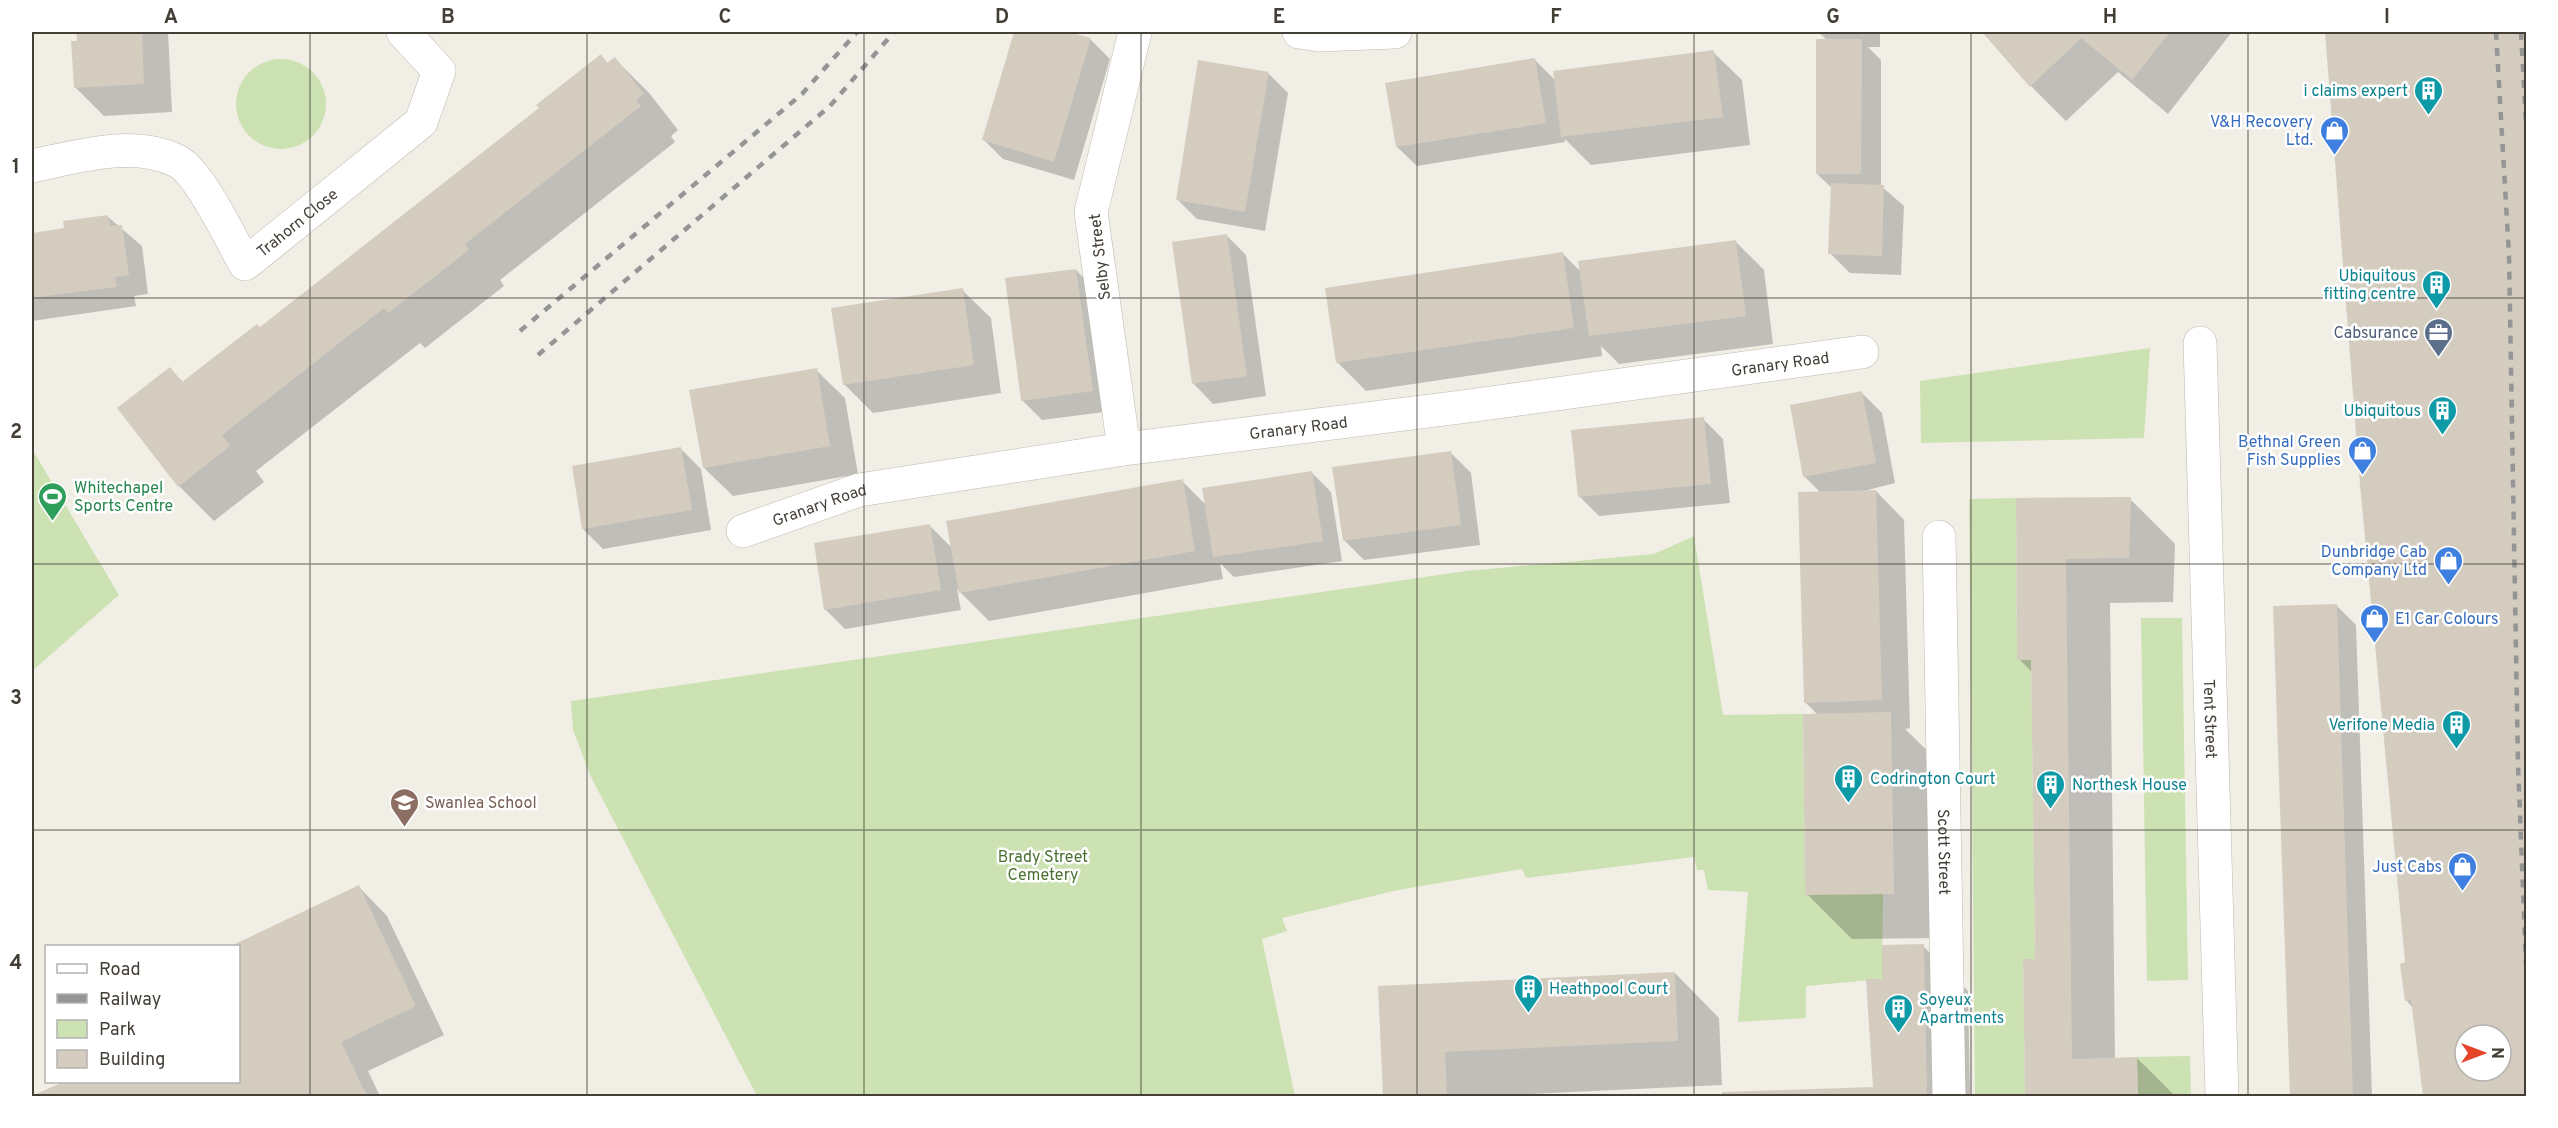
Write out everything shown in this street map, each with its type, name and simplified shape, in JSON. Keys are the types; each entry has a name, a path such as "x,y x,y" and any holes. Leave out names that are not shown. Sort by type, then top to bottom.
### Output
{"street":[{"name":"Trahorn Close","path":"32,166 132,150 178,161 208,196 245,264 421,122 438,71 403,32"},
{"name":"Selby Street","path":"1124,449 1091,212 1134,32"},
{"path":"1299,32 1319,35 1395,32"},
{"name":"Tent Street","path":"2200,344 2222,1096"},
{"name":"Granary Road","path":"743,531 860,490 1124,449 1461,407 1862,352"},
{"name":"Scott Street","path":"1939,537 1949,1096"}],"green space":[{"path":"272,59 290,59 306,66 319,79 326,95 326,113 319,129 306,142 290,149 272,149 256,142 243,129 236,113 236,95 243,79 256,66"},
{"path":"2150,348 2144,438 1921,443 1920,381"},
{"name":"Whitechapel Sports Centre","path":"32,449 119,595 32,671"},
{"path":"2016,498 2017,659 2031,660 2035,959 2023,959 2025,1096 1975,1096 1969,499"},
{"name":"Brady Street Cemetery","path":"1694,536 1723,715 1803,714 1805,894 1883,894 1882,979 1806,986 1806,1018 1738,1022 1748,892 1708,890 1704,870 1697,870 1694,857 1526,878 1522,869 1398,890 1282,918 1287,931 1262,939 1295,1096 757,1096 591,777 573,730 571,701 1466,571 1654,554"},
{"path":"2141,618 2182,618 2188,980 2147,981"},
{"path":"2190,1056 2191,1096 2138,1096 2137,1057"}],"building":[{"path":"76,32 142,32 144,84 74,88 71,41 77,41"},
{"path":"1014,32 1069,32 1091,38 1054,162 982,140"},
{"path":"1982,32 2170,32 2132,80 2081,38 2030,87"},
{"path":"2325,32 2526,32 2526,1096 2423,1096 2411,1000 2405,1001 2400,964 2405,962 2360,485"},
{"path":"1816,39 1862,39 1861,174 1816,174"},
{"path":"1714,50 1723,117 1561,137 1553,71"},
{"path":"601,54 607,63 615,57 644,94 636,100 641,106 465,244 469,250 388,313 384,308 222,435 230,446 178,487 117,408 170,367 182,382 257,324 260,327 539,108 536,105"},
{"path":"1535,58 1546,123 1396,147 1385,83"},
{"path":"1198,60 1269,72 1245,212 1176,200"},
{"path":"1831,183 1884,185 1882,256 1828,254"},
{"path":"108,215 110,226 122,225 129,275 115,277 117,287 32,298 32,233 64,228 63,221"},
{"path":"1227,234 1247,376 1192,384 1172,242"},
{"path":"1736,240 1746,316 1589,336 1578,261"},
{"path":"1563,252 1574,328 1336,363 1325,288"},
{"path":"1076,269 1093,391 1021,401 1005,278"},
{"path":"963,288 974,365 843,385 831,308"},
{"path":"817,368 830,446 703,468 689,390"},
{"path":"1862,391 1876,463 1803,477 1790,405"},
{"path":"1704,417 1711,484 1578,497 1571,430"},
{"path":"681,447 692,510 582,529 572,466"},
{"path":"1451,451 1461,525 1343,541 1332,467"},
{"path":"1312,471 1323,541 1213,557 1202,488"},
{"path":"1183,479 1195,551 959,593 946,521"},
{"path":"1876,490 1882,700 1804,703 1798,492"},
{"name":"Northesk House","path":"2131,497 2129,558 2066,559 2072,1059 2137,1057 2138,1096 2025,1096 2023,959 2035,959 2031,660 2017,660 2016,498"},
{"path":"930,524 941,590 824,610 814,543"},
{"path":"2337,604 2353,1096 2290,1096 2273,606"},
{"name":"Codrington Court","path":"1891,712 1894,894 1805,895 1803,714"},
{"path":"359,885 416,1006 341,1042 367,1096 32,1096 61,1083 240,1083 240,945 233,945"},
{"name":"Soyeux Apartments","path":"1924,944 1927,1096 1722,1096 1722,1092 1873,1087 1866,979 1882,979 1882,945"},
{"name":"Heathpool Court","path":"1675,972 1678,1041 1445,1052 1447,1096 1383,1096 1378,986"}],"railway":[{"path":"520,331 802,94 857,32"},
{"path":"538,355 830,106 894,32"},
{"path":"2496,32 2509,255 2518,765 2526,965"},
{"path":"2521,32 2526,123"}],"place":[{"name":"i claims expert","path":"2429,116"},
{"name":"V&H Recovery Ltd.","path":"2334,156"},
{"name":"Ubiquitous fitting centre","path":"2437,310"},
{"name":"Cabsurance","path":"2439,358"},
{"name":"Ubiquitous","path":"2442,436"},
{"name":"Bethnal Green Fish Supplies","path":"2362,476"},
{"name":"Whitechapel Sports Centre","path":"53,522"},
{"name":"Dunbridge Cab Company Ltd","path":"2448,586"},
{"name":"E1 Car Colours","path":"2374,644"},
{"name":"Verifone Media","path":"2456,750"},
{"name":"Codrington Court","path":"1849,804"},
{"name":"Northesk House","path":"2051,810"},
{"name":"Swanlea School","path":"404,828"},
{"name":"Just Cabs","path":"2463,892"},
{"name":"Heathpool Court","path":"1528,1014"},
{"name":"Soyeux Apartments","path":"1898,1034"}]}
